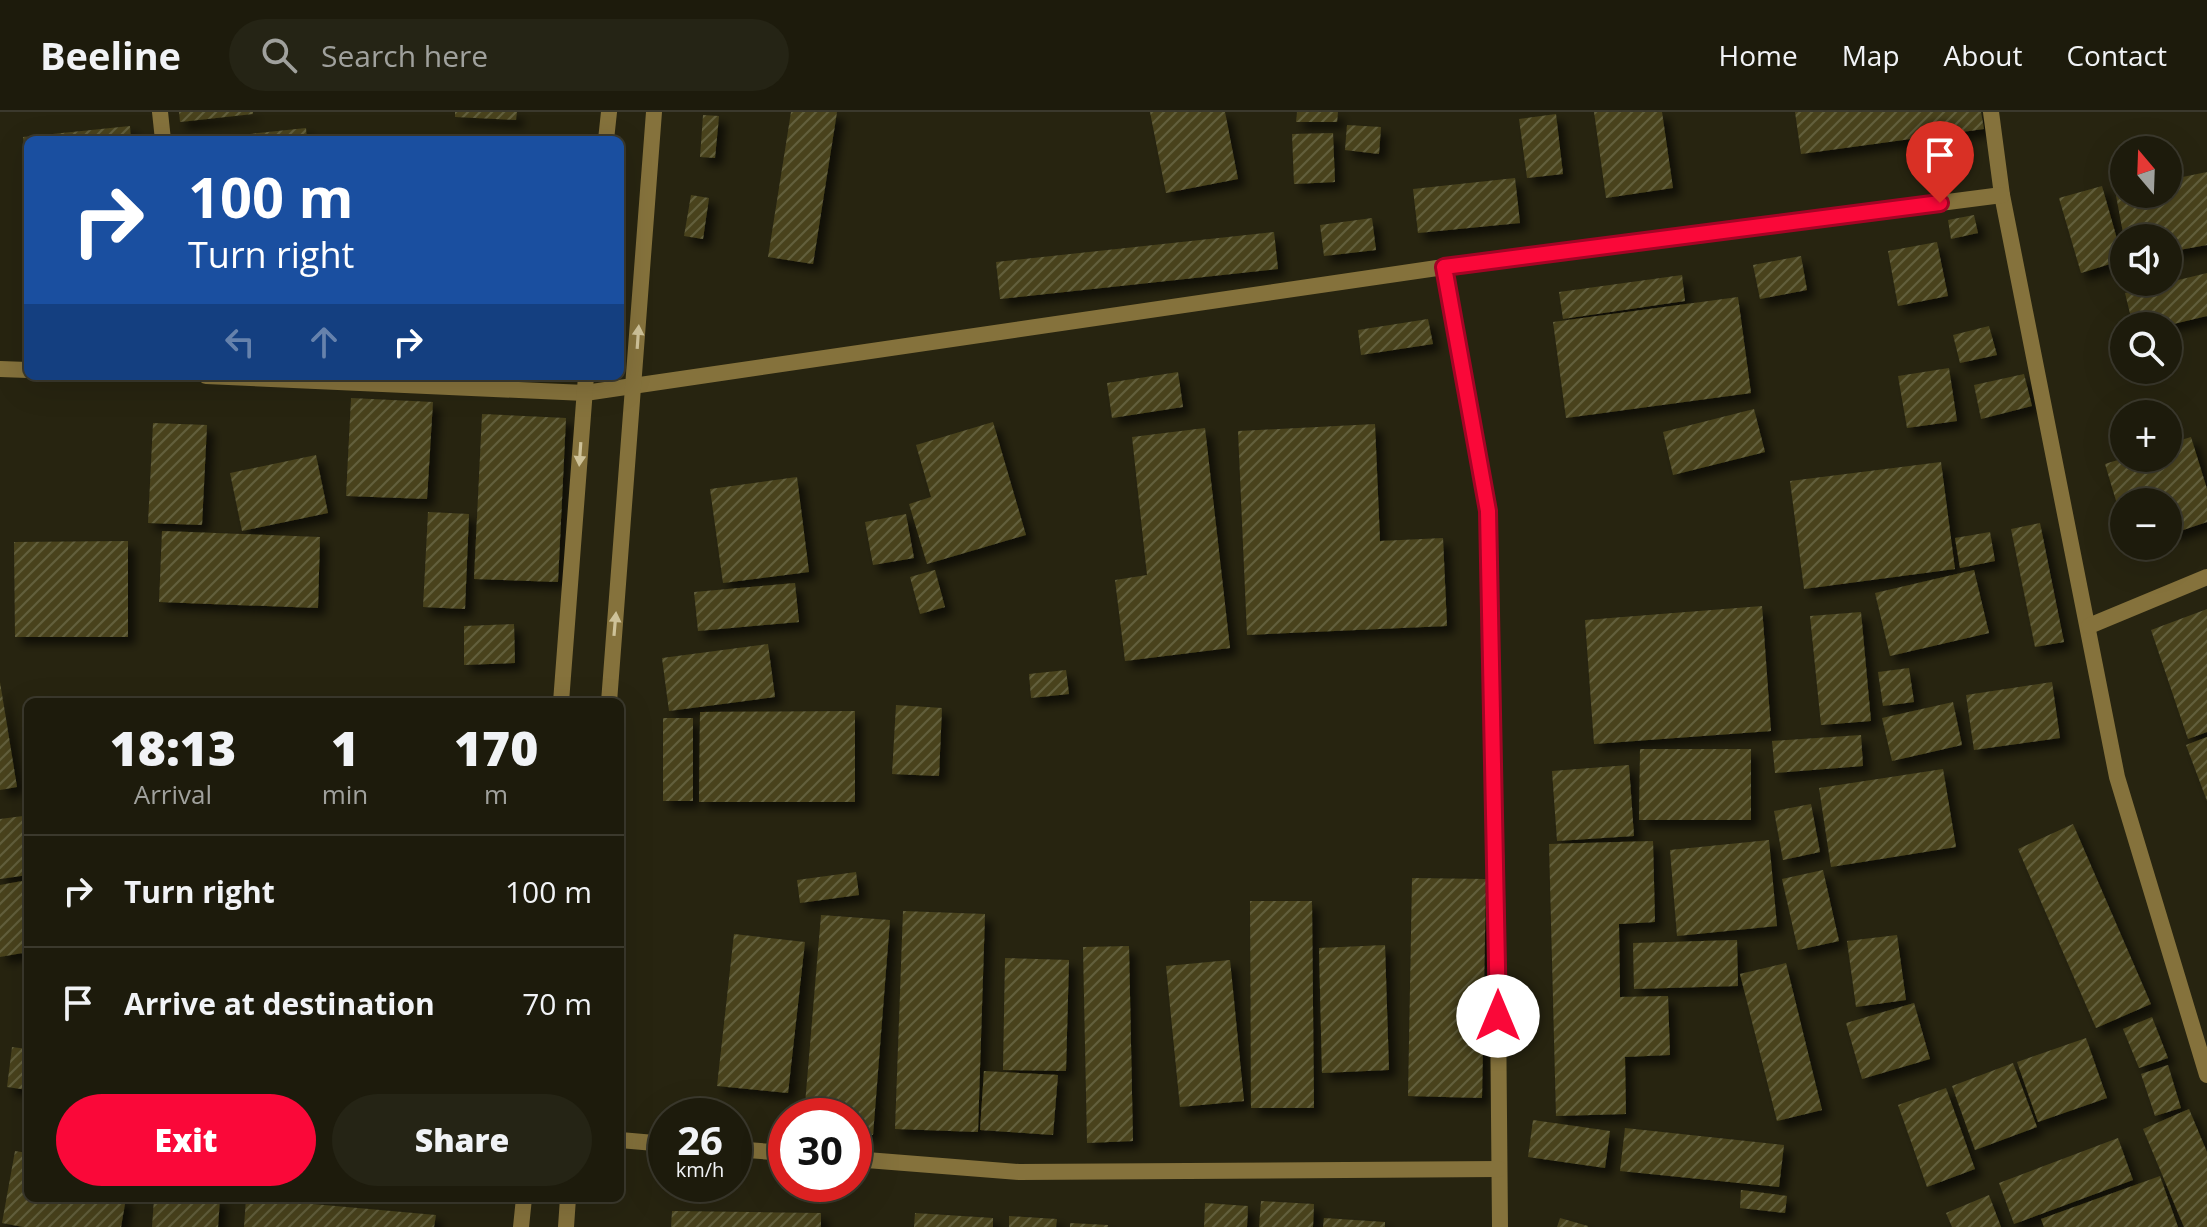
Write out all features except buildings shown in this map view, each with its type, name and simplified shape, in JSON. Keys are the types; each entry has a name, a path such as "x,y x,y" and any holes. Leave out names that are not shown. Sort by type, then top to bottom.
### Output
{"street":[{"path":"160,112 163,136"},
{"path":"606,136 609,112"},
{"path":"609,698 654,112"},
{"path":"1991,112 2002,195 2117,777 2207,1075"},
{"path":"396,380 635,384 1444,267 2002,195"},
{"path":"1444,267 1488,511 1497,893 1500,1227"},
{"path":"0,369 24,370"},
{"path":"561,698 586,384"},
{"path":"2089,626 2207,577"},
{"path":"624,1140 648,1142"},
{"path":"872,1160 1019,1172 1499,1169"},
{"path":"521,1227 524,1202"},
{"path":"566,1227 568,1202"}],"route":[{"path":"1498,1016 1488,511 1444,267 1940,203"}]}
